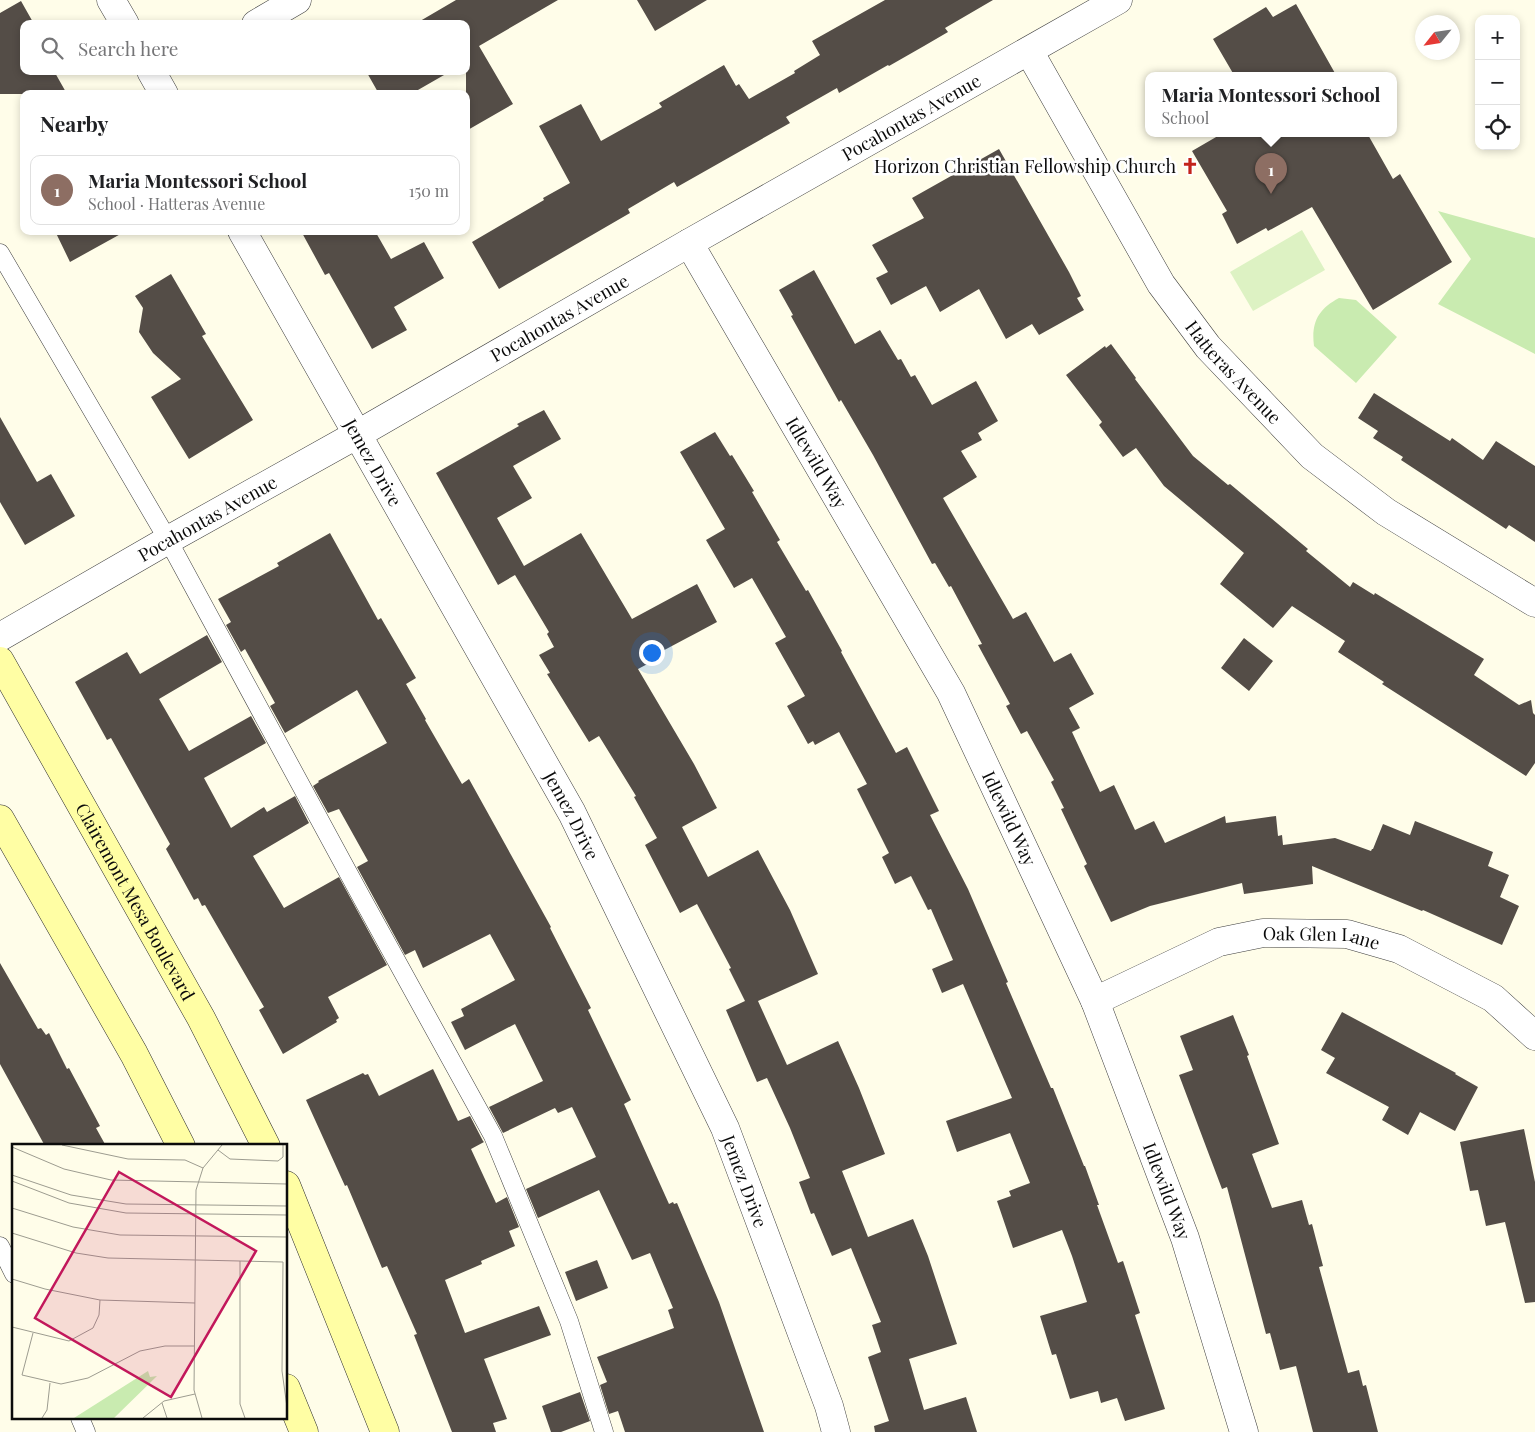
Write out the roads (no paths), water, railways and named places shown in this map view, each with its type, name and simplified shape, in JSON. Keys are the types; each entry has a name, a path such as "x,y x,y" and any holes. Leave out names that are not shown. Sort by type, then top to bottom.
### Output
{"main road":[{"name":"Clairemont Mesa Boulevard","path":"0,661 201,1018 265,1144"},
{"path":"0,818 134,1054 180,1144"},
{"path":"288,1190 385,1432"},
{"path":"288,1393 304,1432"}],"street":[{"path":"111,0 122,20"},
{"path":"263,20 297,0"},
{"name":"Pocahontas Avenue","path":"0,637 1118,0"},
{"name":"Hatteras Avenue","path":"1029,51 1161,284 1208,347 1312,456 1386,512 1535,603"},
{"name":"Jemez Drive","path":"244,235 572,813 725,1128 829,1406 836,1432"},
{"name":"Idlewild Way","path":"689,243 951,693 1095,1001 1185,1238 1244,1432"},
{"name":"Oak Glen Lane","path":"1095,1001 1219,942 1263,933 1347,934 1399,949 1494,998 1535,1036"}],"lane":[{"path":"0,253 168,540 493,1136 569,1322 604,1432"},
{"path":"0,1246 12,1270"},
{"path":"81,1420 86,1432"}],"place":[{"name":"Horizon Christian Fellowship Church","path":"1190,166"},
{"name":"Maria Montessori School","path":"1271,194"}]}
